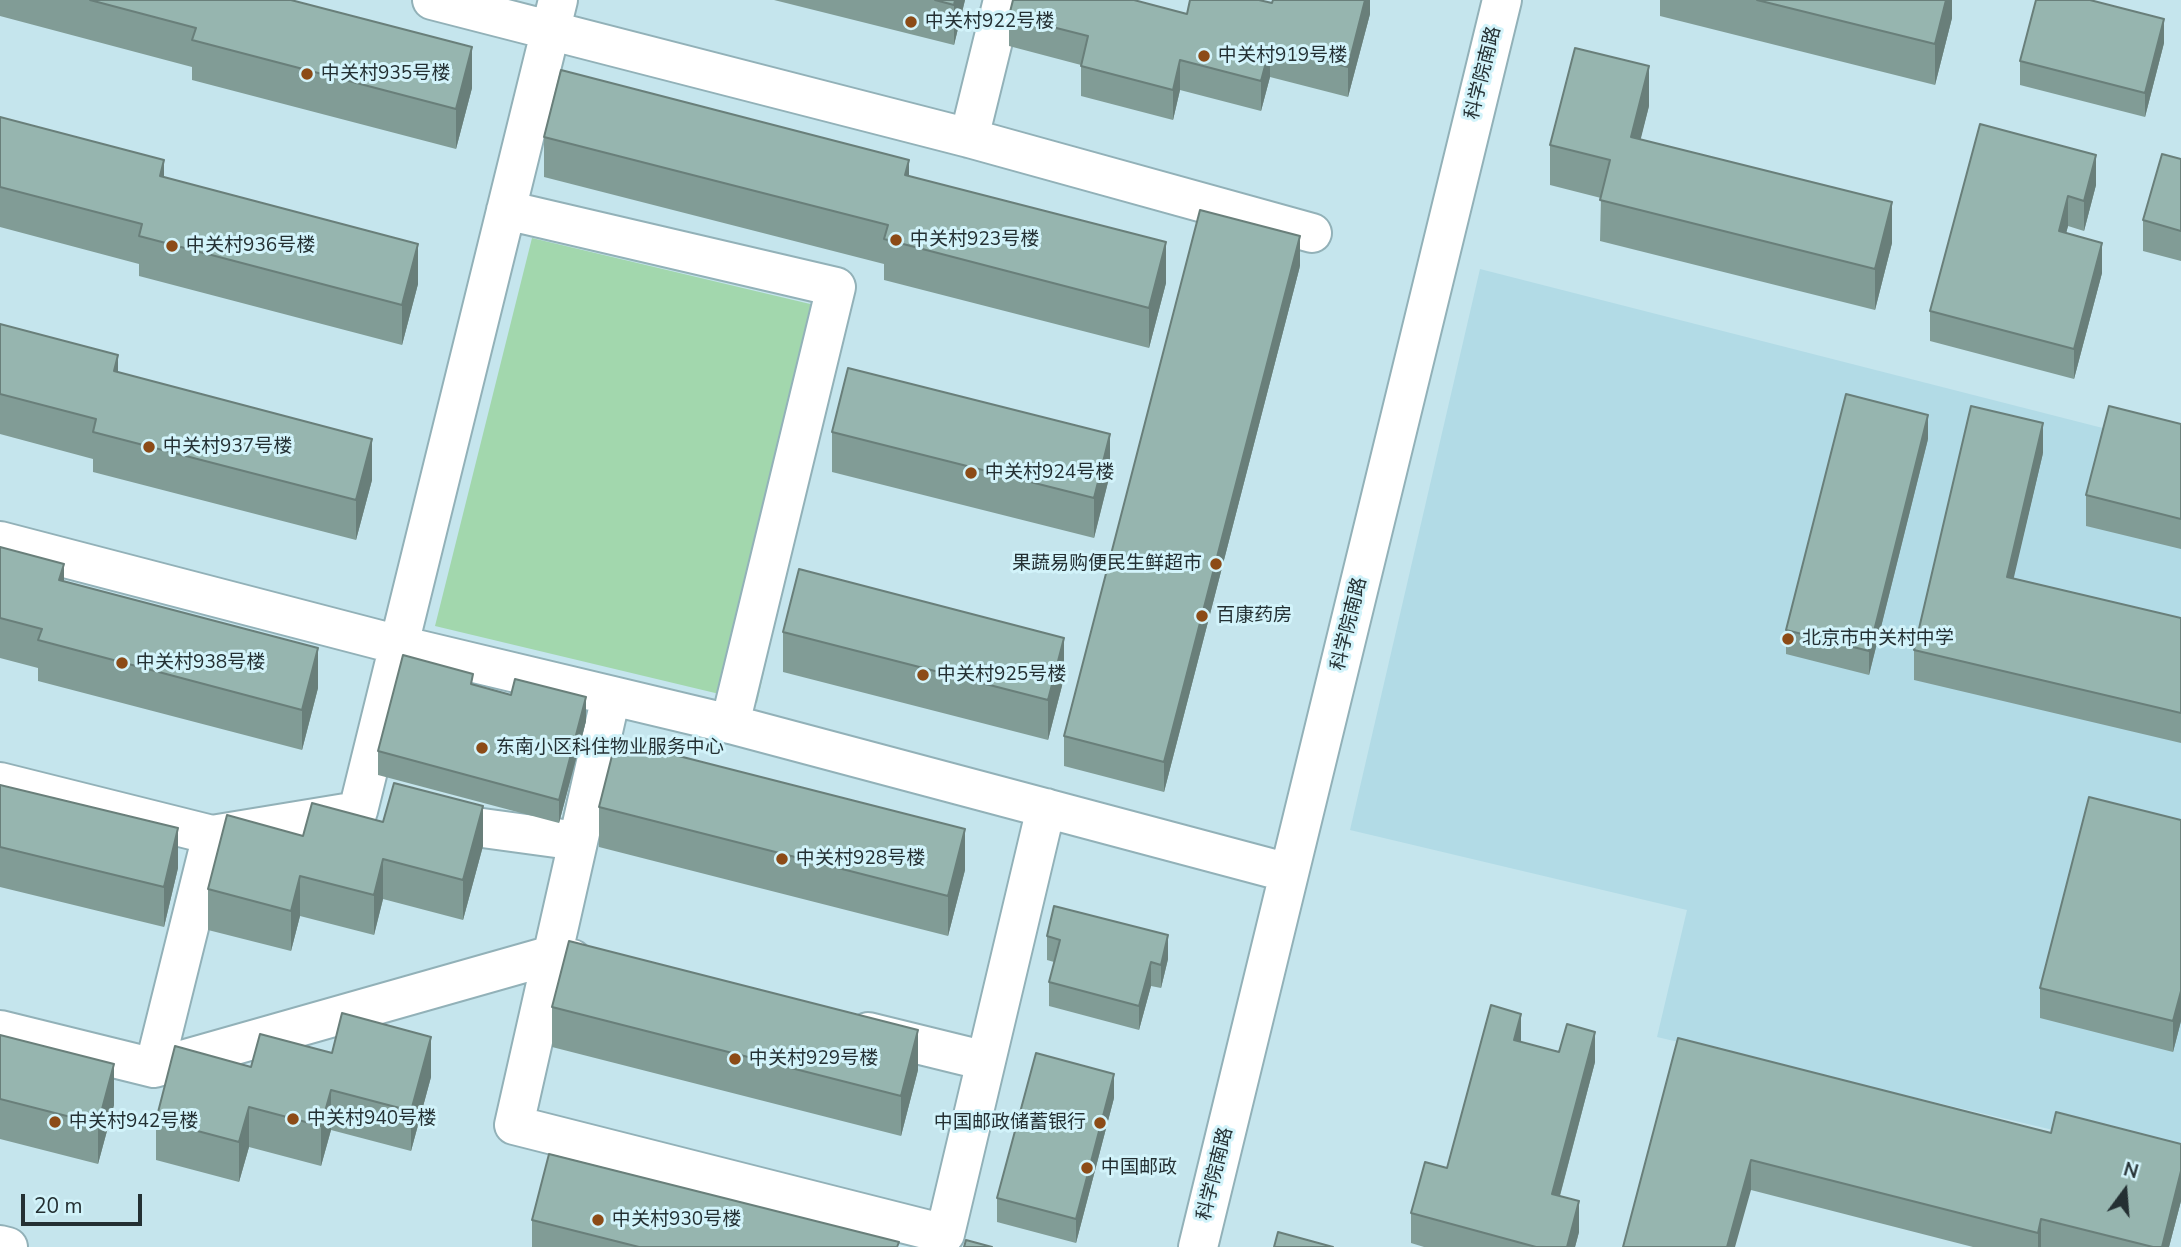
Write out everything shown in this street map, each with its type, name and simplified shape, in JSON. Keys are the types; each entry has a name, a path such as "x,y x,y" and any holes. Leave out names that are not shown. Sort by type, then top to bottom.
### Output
{"street":[{"path":"432,0 554,15 969,138 1312,233"},
{"path":"969,138 1003,0"},
{"name":"科学院南路","path":"1208,1245 1289,873 1502,0"},
{"path":"381,814 398,645 554,15"},
{"path":"506,210 836,287 730,724"},
{"path":"0,541 398,645 730,724 1289,873"},
{"path":"611,696 514,1125 945,1234 1046,808"},
{"path":"0,782 212,835 381,814 579,841"},
{"path":"154,1068 212,835"},
{"path":"0,1030 154,1068 552,955 607,968"},
{"path":"837,1024 986,1061"},
{"path":"0,1245 8,1247"}],"shaded area":[{"name":"北京市中关村中学","path":"1480,269 2181,448 2181,1160 1657,1037 1687,910 1350,830"}],"green space":[{"path":"532,238 844,312 757,703 435,626"}],"building":[{"path":"90,0 291,0 472,47 456,109 192,40 196,28"},
{"path":"935,0 955,0 954,5"},
{"path":"1013,0 1134,0 1187,14 1190,0 1259,0 1272,3 1273,0 1365,0 1348,67 1270,47 1261,81 1180,60 1173,90 1081,66 1088,36 1009,16"},
{"path":"1757,0 1946,0 1935,44"},
{"path":"2036,0 2090,0 2164,19 2145,93 2020,61"},
{"path":"1575,48 1649,66 1631,137 1892,202 1875,269 1600,200 1610,160 1550,145"},
{"path":"561,70 909,160 905,175 1166,242 1149,308 884,239 888,225 544,137"},
{"path":"0,117 164,160 160,176 418,244 402,305 139,236 142,224 0,187"},
{"path":"1980,124 2096,155 2084,201 2068,196 2059,231 2102,243 2074,349 1930,311"},
{"path":"2162,154 2181,159 2181,231 2143,220"},
{"path":"1200,210 1300,236 1164,762 1064,736"},
{"path":"0,324 118,355 114,371 372,439 356,500 93,432 96,419 0,394"},
{"path":"848,368 1110,434 1094,498 832,432"},
{"path":"1846,394 1928,415 1869,651 1786,630"},
{"path":"1971,406 2043,423 2007,577 2181,618 2181,713 1914,650"},
{"path":"2109,406 2181,424 2181,519 2086,495"},
{"path":"0,547 64,564 59,580 318,648 302,710 38,640 42,629 0,618"},
{"path":"799,569 1064,638 1048,700 783,632"},
{"name":"东南小区科住物业服务中心","path":"403,655 473,674 471,684 511,695 515,679 586,697 559,800 378,751"},
{"path":"616,740 965,829 948,896 599,807"},
{"path":"394,783 483,806 463,880 383,859 374,895 300,876 291,911 208,889 227,815 303,836 312,803 383,822"},
{"path":"0,785 178,828 164,887 0,847"},
{"path":"2089,797 2181,820 2181,991 2173,1021 2040,988"},
{"path":"1054,906 1168,935 1161,965 1151,962 1139,1006 1049,982 1060,940 1047,936"},
{"path":"569,941 918,1030 901,1096 552,1007"},
{"path":"1491,1005 1521,1014 1514,1040 1559,1052 1567,1024 1595,1032 1552,1194 1579,1201 1567,1247 1536,1247 1411,1213 1425,1162 1447,1168"},
{"path":"342,1013 431,1037 411,1111 331,1090 321,1126 249,1107 239,1142 156,1120 175,1046 251,1067 260,1034 332,1053"},
{"path":"0,1035 114,1064 98,1124 0,1099"},
{"path":"1678,1038 2051,1133 2056,1112 2181,1144 2181,1171 2162,1247 2041,1219 2038,1233 1751,1160 1727,1247 1623,1247"},
{"path":"1036,1053 1114,1074 1076,1219 997,1198"},
{"path":"549,1154 899,1242 897,1247 639,1247 532,1220"},
{"path":"1278,1232 1333,1247 1274,1247"},
{"path":"966,1240 992,1247 964,1247"}],"place":[{"name":"中关村922号楼","path":"911,22"},
{"name":"中关村919号楼","path":"1204,56"},
{"name":"中关村935号楼","path":"307,74"},
{"name":"中关村923号楼","path":"896,240"},
{"name":"中关村936号楼","path":"172,246"},
{"name":"中关村937号楼","path":"149,447"},
{"name":"中关村924号楼","path":"971,473"},
{"name":"果蔬易购便民生鲜超市","path":"1216,564"},
{"name":"百康药房","path":"1202,616"},
{"name":"北京市中关村中学","path":"1788,639"},
{"name":"中关村938号楼","path":"122,663"},
{"name":"中关村925号楼","path":"923,675"},
{"name":"东南小区科住物业服务中心","path":"482,748"},
{"name":"中关村928号楼","path":"782,859"},
{"name":"中关村929号楼","path":"735,1059"},
{"name":"中关村940号楼","path":"293,1119"},
{"name":"中关村942号楼","path":"55,1122"},
{"name":"中国邮政储蓄银行","path":"1100,1123"},
{"name":"中国邮政","path":"1087,1168"},
{"name":"中关村930号楼","path":"598,1220"}]}
